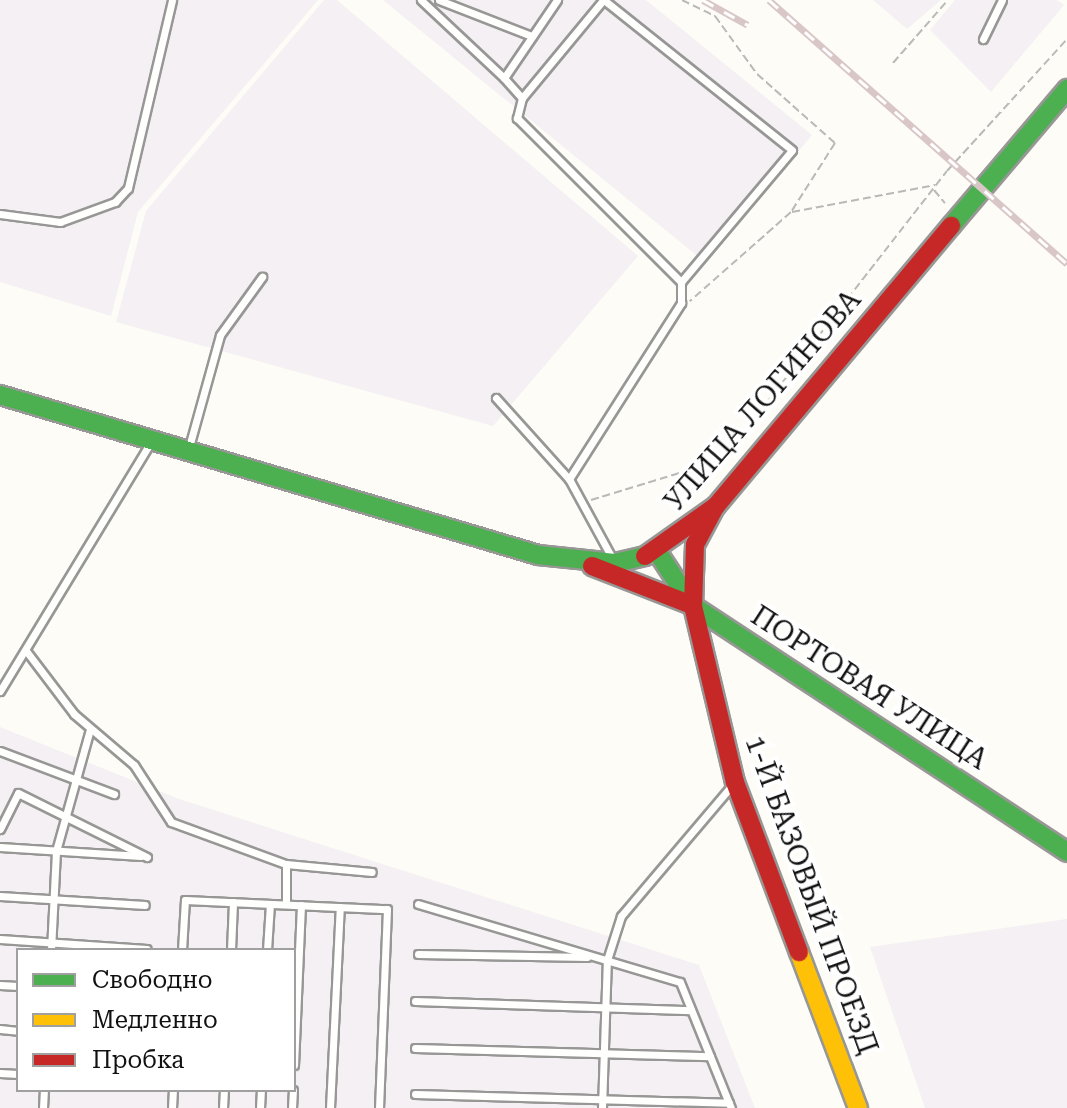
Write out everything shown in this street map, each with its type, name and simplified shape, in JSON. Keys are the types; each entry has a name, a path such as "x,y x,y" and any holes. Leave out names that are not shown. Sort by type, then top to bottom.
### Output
{"main road":[{"name":"УЛИЦА ЛОГИНОВА","path":"0,395 188,453 581,561 615,563 658,553 716,506 1067,89"},
{"path":"581,561 693,606 695,544 716,506"},
{"name":"ПОРТОВАЯ УЛИЦА","path":"658,553 693,606 1067,852"},
{"name":"1-Й БАЗОВЫЙ ПРОЕЗД","path":"693,606 735,782 858,1108"}],"lane":[{"path":"0,214 60,222 115,202 128,188 172,0"},
{"path":"421,0 522,98"},
{"path":"439,0 532,36"},
{"path":"504,78 557,0"},
{"path":"569,479 681,303 681,282 792,150 604,0 522,98 517,118 681,282"},
{"path":"983,39 1002,0"},
{"path":"188,453 220,335 262,277"},
{"path":"496,398 569,479 615,563"},
{"path":"1,687 27,652 151,442"},
{"path":"27,652 90,729 134,765 171,822 286,864 372,872"},
{"path":"51,946 56,851 62,815 90,729"},
{"path":"0,751 114,794"},
{"path":"603,1104 607,960 621,916 735,782"},
{"path":"0,829 18,793 147,857 0,847"},
{"path":"286,864 286,904"},
{"path":"0,896 145,905"},
{"path":"182,948 185,900 387,909 379,1108"},
{"path":"231,948 233,902"},
{"path":"267,948 270,904"},
{"path":"415,1094 603,1104 730,1105 680,982 418,904"},
{"path":"296,1019 301,905"},
{"path":"330,1108 340,907"},
{"path":"0,939 51,946 115,948"},
{"path":"418,954 597,957"},
{"path":"415,1001 691,1010"},
{"path":"415,1048 710,1056"}],"path":[{"path":"682,0 715,16"},
{"path":"893,63 948,0"},
{"path":"582,503 722,460 937,184 1067,39"},
{"path":"791,212 937,184"},
{"path":"933,189 948,207"}],"shaded area":[{"path":"0,0 318,0 138,212 111,316 0,282"},
{"path":"324,0 337,0 638,256 493,426 116,322 146,211"},
{"path":"383,0 646,0 812,135 706,263"},
{"path":"873,0 941,0 907,29"},
{"path":"955,0 1057,0 1064,5 991,92 930,30"},
{"path":"0,727 179,799 699,965 755,1108 0,1108"},
{"path":"1067,919 1067,1108 925,1108 870,947"}],"railway":[{"path":"703,0 748,25"},
{"path":"769,0 1067,264"}],"traffic: fast":[{"path":"951,226 1067,89"},
{"path":"0,395 538,555 615,563 645,556"},
{"path":"658,553 693,606 1067,852"}],"traffic: slow":[{"path":"799,952 858,1108"}],"traffic: jam":[{"path":"645,556 716,506 951,226"},
{"path":"714,509 695,544 693,606 735,782 799,952"},
{"path":"592,566 689,604"}]}
